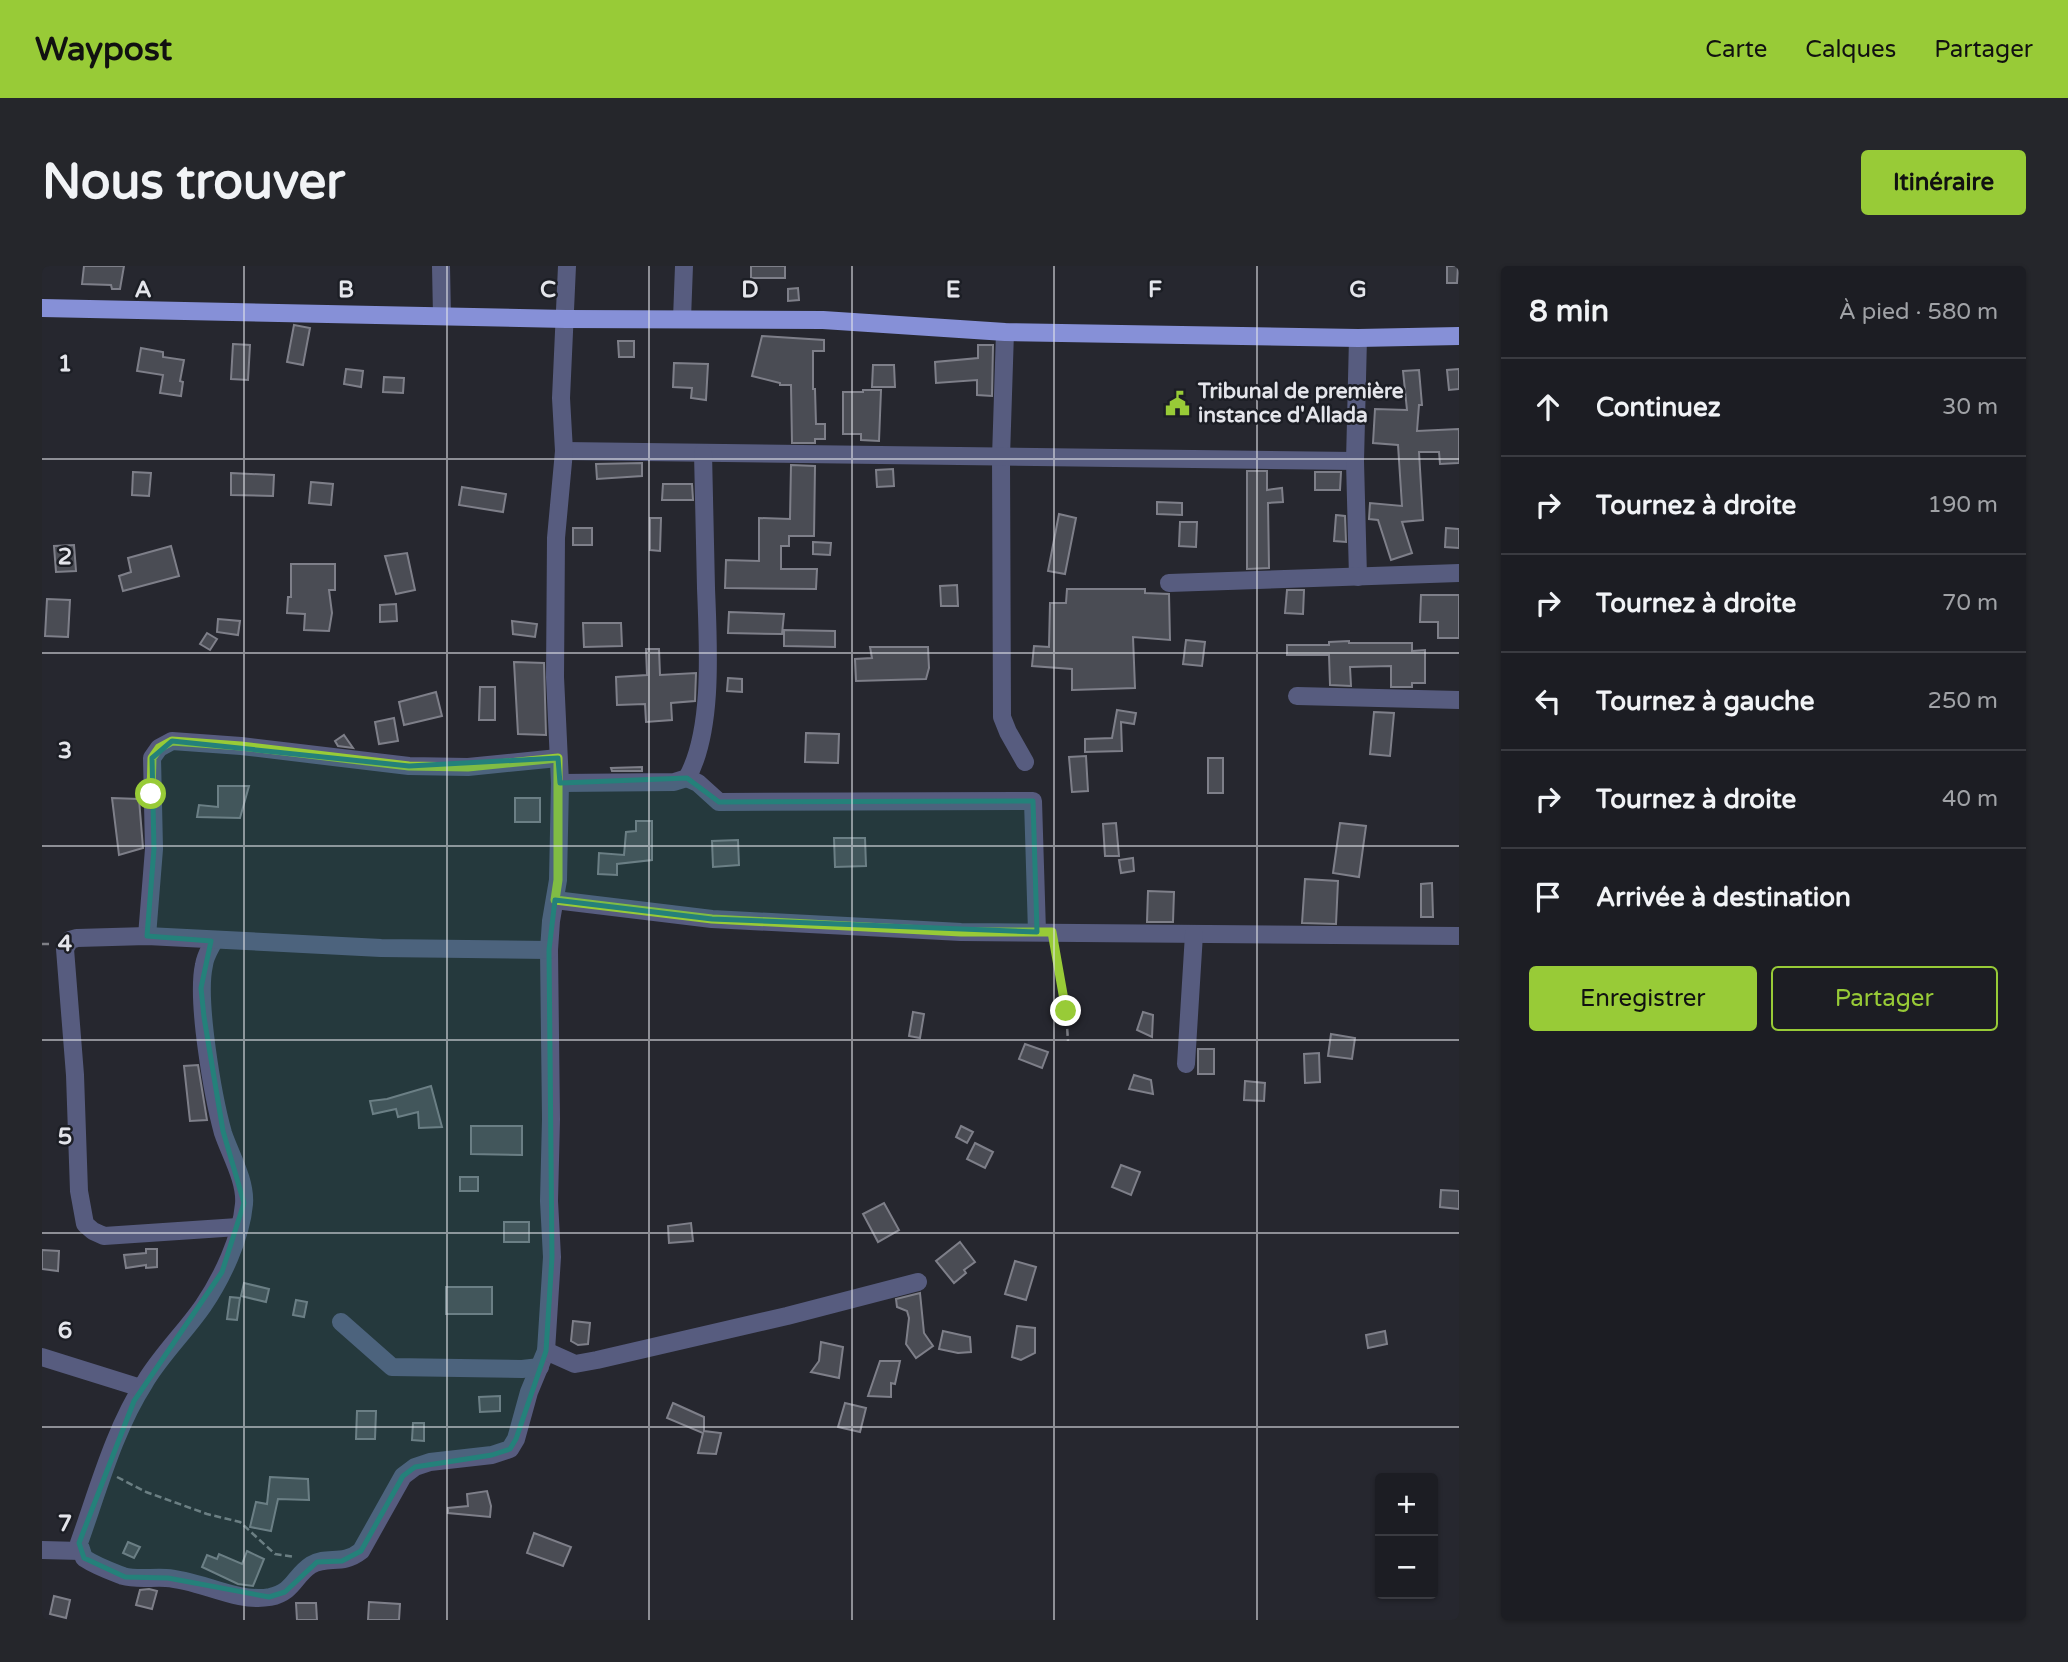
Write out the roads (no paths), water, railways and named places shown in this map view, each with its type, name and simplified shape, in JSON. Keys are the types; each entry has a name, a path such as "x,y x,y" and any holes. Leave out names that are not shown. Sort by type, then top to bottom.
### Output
{"main road":[{"path":"42,308 566,319 823,320 1005,332 1358,338 1459,336"}],"street":[{"path":"441,266 442,316"},
{"path":"214,941 204,965 201,988 210,1063 223,1131 244,1203 222,1272 204,1304 141,1388 126,1418 79,1543 84,1558 125,1577 168,1578 194,1582 224,1592 269,1597 285,1592 308,1567 326,1560 342,1561 352,1558 361,1551 403,1476 415,1467 430,1462 492,1455 510,1449 516,1439 528,1392 543,1359 552,1257 549,1201 549,950 558,880 560,783 555,677 556,538 564,451 561,398 567,266"},
{"path":"682,319 684,266"},
{"path":"1005,332 1001,457 1002,717 1025,762"},
{"path":"1358,338 1355,461 1358,577"},
{"path":"564,451 1355,461"},
{"path":"687,778 703,734 708,649 703,453"},
{"path":"1169,583 1459,573"},
{"path":"1297,696 1459,700"},
{"path":"147,936 154,849 152,758 159,748 172,741 241,746 409,766 468,767 558,758"},
{"path":"560,783 674,782 687,778 698,783 719,802 1033,801 1045,932"},
{"path":"555,900 712,919 961,932 1459,936"},
{"path":"1186,1064 1194,934"},
{"path":"238,1227 104,1236 85,1224 79,1191 75,1074 65,949 70,940 147,936 381,948 549,950"},
{"path":"341,1322 393,1367 522,1369 543,1359 575,1364 597,1360 788,1316 918,1282"},
{"path":"42,1357 141,1388"},
{"path":"42,1550 81,1551"}],"place":[{"name":"Tribunal de première instance d'Allada","path":"1178,403"}]}
